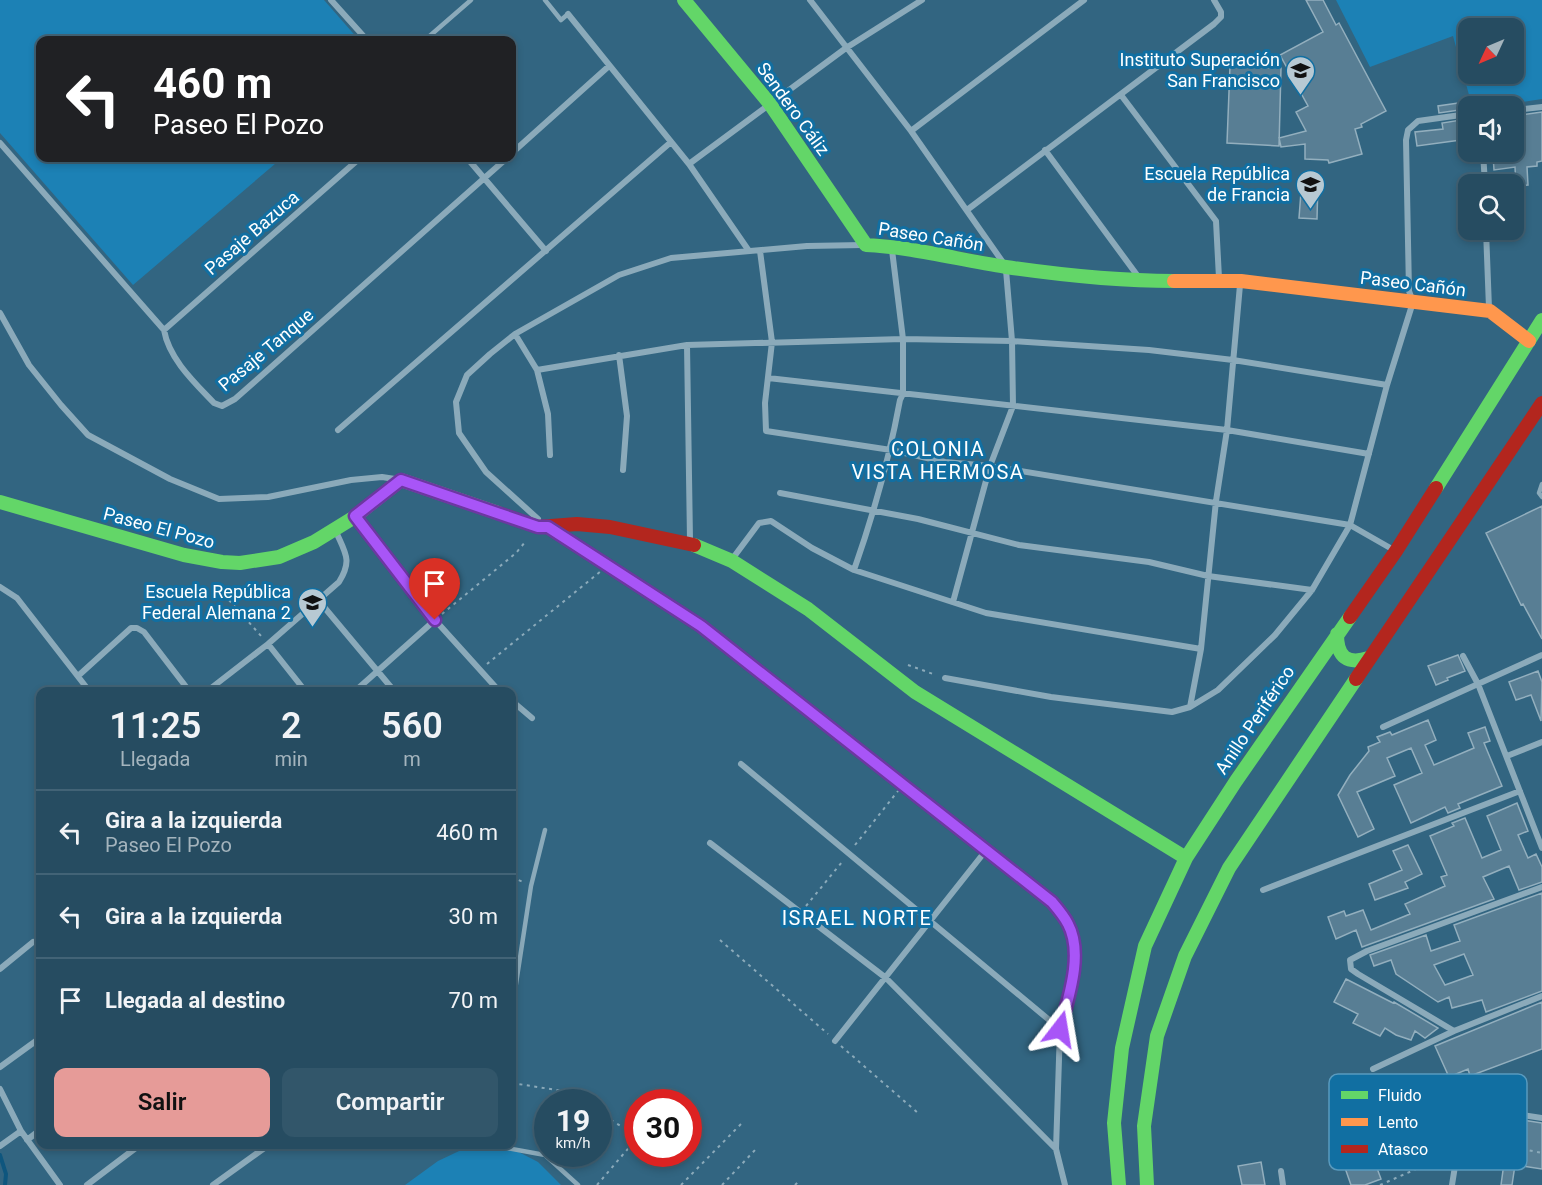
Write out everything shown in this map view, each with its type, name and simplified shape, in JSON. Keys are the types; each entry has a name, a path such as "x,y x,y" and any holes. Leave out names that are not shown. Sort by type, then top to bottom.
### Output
{"main road":[{"name":"Sendero Cáliz","path":"684,0 770,104 866,245"},
{"name":"Paseo Cañón","path":"866,245 892,246 1006,267 1141,281 1241,281 1490,311"},
{"path":"1490,311 1529,341"},
{"name":"Anillo Periférico","path":"1119,1185 1114,1123 1122,1048 1145,946 1186,858 1236,781 1396,551 1542,320"},
{"path":"1147,1185 1144,1126 1156,1036 1185,956 1229,868 1542,403"},
{"path":"401,480 543,527 577,524 610,527 690,544 732,561 808,609 915,692 1186,858"},
{"name":"Paseo El Pozo","path":"0,502 22,505 74,524 204,561 228,564 267,560 299,550 335,531 401,480"},
{"path":"1337,634 1336,645 1341,654 1349,660 1359,662 1369,658"}],"street":[{"path":"331,0 363,36"},
{"path":"810,0 911,131 1006,267 1012,342 1013,406 990,466 953,602"},
{"path":"689,164 846,48 921,0"},
{"path":"911,131 1084,0"},
{"path":"967,210 1218,21 1221,12 1214,0"},
{"path":"568,14 689,164 750,251"},
{"path":"516,149 609,66"},
{"path":"1121,95 1216,221 1219,281"},
{"path":"1524,109 1542,107"},
{"path":"945,678 1052,697 1172,711 1190,706 1218,690 1275,635 1312,590 1350,525 1387,385 1413,302 1409,291 1406,140 1408,130 1418,121 1458,115"},
{"path":"338,430 671,142"},
{"name":"Pasaje Tanque","path":"0,143 164,330 166,340 176,359 214,403 222,406 230,404 502,162"},
{"path":"1045,150 1141,281"},
{"name":"Pasaje Bazuca","path":"164,330 355,162"},
{"path":"470,162 546,251"},
{"path":"1486,240 1490,311"},
{"name":"Paseo Cañón","path":"543,527 486,472 459,433 456,402 467,375 515,334 619,275 670,258 807,246 866,245"},
{"path":"854,570 891,450 903,393 903,339 892,246"},
{"path":"760,251 772,342 765,403 766,431 891,450 945,462 990,466 1216,501 1350,525 1396,551"},
{"path":"1190,706 1201,649 1216,501 1227,430 1241,281"},
{"path":"0,313 29,365 88,435 170,479 219,499 268,497 314,487 382,477 401,480"},
{"path":"515,334 537,370 548,414 550,455"},
{"path":"537,370 687,345 903,339 1012,342 1149,350 1233,360 1387,385"},
{"path":"687,345 690,544"},
{"path":"618,355 627,416 623,470"},
{"path":"768,378 1227,430 1369,454"},
{"path":"780,493 874,510 1019,545 1149,562 1208,576 1312,590"},
{"path":"355,516 435,620 495,687"},
{"path":"732,561 759,524 771,521 812,548 854,570 986,613 1201,649"},
{"path":"543,527 701,626 1052,902 1068,924 1075,947 1073,978 1060,1029 1056,1149 1065,1185"},
{"path":"213,687 268,644 339,582 345,572 348,558 335,531"},
{"path":"0,587 17,598 86,687"},
{"path":"319,601 391,687"},
{"path":"359,687 435,620"},
{"path":"78,676 131,628 137,628 144,632 186,687"},
{"path":"268,644 302,687"},
{"path":"1383,727 1542,655"},
{"path":"1463,656 1478,684 1542,848"},
{"path":"516,704 532,718"},
{"path":"1507,756 1542,742"},
{"path":"741,764 1060,1029"},
{"path":"1263,890 1520,791"},
{"path":"710,843 886,978 1056,1149"},
{"path":"835,1041 987,849"},
{"path":"1454,1031 1358,975 1351,969 1350,960 1367,951 1542,887"},
{"path":"0,969 33,942"},
{"path":"1373,1069 1454,1031 1542,996"},
{"path":"0,1067 36,1041"},
{"path":"0,1089 21,1131 60,1185"},
{"path":"1527,1116 1542,1118"},
{"path":"0,1146 21,1131"},
{"path":"27,1140 36,1133"},
{"path":"87,1185 134,1149"},
{"path":"213,1185 263,1149"},
{"path":"1452,1185 1454,1170"},
{"path":"1281,1171 1283,1185"}],"lane":[{"path":"430,36 471,0"},
{"path":"545,0 561,20 568,14"},
{"path":"1542,484 1539,493 1542,497"},
{"path":"516,984 531,886 545,830"},
{"path":"512,1149 545,1155 578,1185"}],"path":[{"path":"435,620 516,553 543,527"},
{"path":"480,670 607,567"},
{"path":"229,600 268,644"},
{"path":"516,879 531,886"},
{"path":"720,940 918,1113"},
{"path":"516,1084 556,1089"},
{"path":"681,1185 741,1124"},
{"path":"722,1185 756,1149"},
{"path":"1527,1150 1542,1153"},
{"path":"597,1185 624,1153"},
{"path":"1380,1185 1415,1170"},
{"path":"795,1185 800,1180"}],"shaded area":[{"path":"0,0 324,0 356,36 36,36 36,162 277,162 133,285 0,133"},
{"path":"1336,0 1542,0 1542,99 1524,102 1524,96 1469,96 1466,84 1524,84 1524,18 1458,18 1458,54 1453,36 1370,67"},
{"path":"463,1149 513,1149 534,1160 534,1167 543,1167 561,1185 405,1185 438,1161"}],"building":[{"path":"1306,0 1323,0 1336,25 1339,23 1386,111 1355,129 1362,154 1329,163 1328,160 1305,159 1305,144 1281,147 1279,138 1306,131 1296,112 1308,106 1280,55 1323,32"},
{"path":"1230,66 1281,68 1279,146 1227,143"},
{"path":"1458,103 1458,110 1439,113 1438,106"},
{"path":"1542,112 1542,161 1537,162 1537,166 1527,167 1528,185 1524,185 1524,174 1515,174 1515,167 1494,170 1493,162 1524,162 1524,115"},
{"path":"1458,120 1458,140 1417,146 1415,132 1443,129 1442,123"},
{"path":"1305,180 1318,181 1317,219 1299,218 1301,192 1304,192"},
{"path":"1542,506 1542,639 1523,604 1521,605 1486,533"},
{"path":"1458,655 1465,671 1436,685 1428,666"},
{"path":"1538,671 1542,682 1541,721 1531,695 1516,700 1509,682"},
{"path":"1428,720 1436,740 1425,745 1434,765 1474,748 1468,733 1485,727 1490,741 1484,743 1502,786 1458,804 1460,808 1448,813 1445,807 1411,823 1394,785 1422,773 1411,748 1387,758 1395,776 1357,792 1374,829 1358,837 1338,795 1369,751 1368,747 1380,742 1377,737 1390,732 1392,735"},
{"path":"1517,803 1528,831 1518,835 1528,858 1536,854 1542,867 1542,882 1519,890 1509,866 1483,877 1494,899 1362,947 1356,930 1336,939 1328,917 1344,911 1346,916 1363,910 1371,930 1410,914 1405,904 1445,886 1441,877 1447,875 1430,836 1454,826 1452,823 1465,818 1482,858 1501,850 1487,816"},
{"path":"1408,845 1422,874 1405,882 1408,888 1375,900 1369,884 1402,870 1393,851"},
{"path":"1542,893 1542,991 1486,1012 1482,1000 1452,1008 1449,997 1438,1002 1396,974 1391,960 1374,966 1370,955 1426,935 1431,951 1460,941 1454,925","holes":["1464,954 1473,975 1445,985 1434,965"]},
{"path":"1346,979 1394,1002 1438,1028 1425,1038 1415,1031 1411,1040 1385,1028 1380,1036 1353,1023 1358,1014 1334,1002"},
{"path":"1542,1002 1542,1049 1475,1074 1469,1074 1468,1069 1456,1074 1448,1074 1435,1046"},
{"path":"1527,1121 1542,1123 1542,1169 1527,1167"},
{"path":"1261,1162 1265,1185 1242,1185 1238,1166"},
{"path":"1346,1170 1378,1170 1381,1179 1365,1185 1351,1185"},
{"path":"1503,1170 1514,1170 1512,1185 1501,1185"}],"waterway":[{"path":"0,1155 6,1174 5,1185"}],"traffic: fast":[{"path":"684,0 770,104 866,245 901,248 1048,273 1111,279 1174,281"},
{"path":"1436,488 1542,320"},
{"path":"0,502 184,555 240,563 279,557 314,542 353,518 401,480 498,513"},
{"path":"694,545 732,561 808,609 915,692 1186,858"},
{"path":"1119,1185 1114,1123 1122,1048 1145,946 1186,858 1236,781 1350,617"},
{"path":"1337,634 1341,654 1349,660 1369,658"},
{"path":"1147,1185 1144,1126 1157,1036 1185,956 1229,868 1356,679"}],"traffic: slow":[{"path":"1174,281 1241,281 1490,311 1529,341"}],"traffic: jam":[{"path":"1356,679 1542,403"},
{"path":"1350,617 1436,488"},
{"path":"498,513 538,527 577,524 610,527 694,545"}],"place":[{"name":"Instituto Superación San Francisco","path":"1301,96"},
{"name":"Escuela República de Francia","path":"1311,210"},
{"name":"Escuela República Federal Alemana 2","path":"312,628"}],"district":[{"name":"COLONIA VISTA HERMOSA","path":"938,460"},
{"name":"ISRAEL NORTE","path":"857,918"}],"route":[{"path":"435,620 355,516 401,480 466,504 538,527 548,527 701,626 1052,902 1068,924 1075,947 1073,978 1060,1029"}]}
